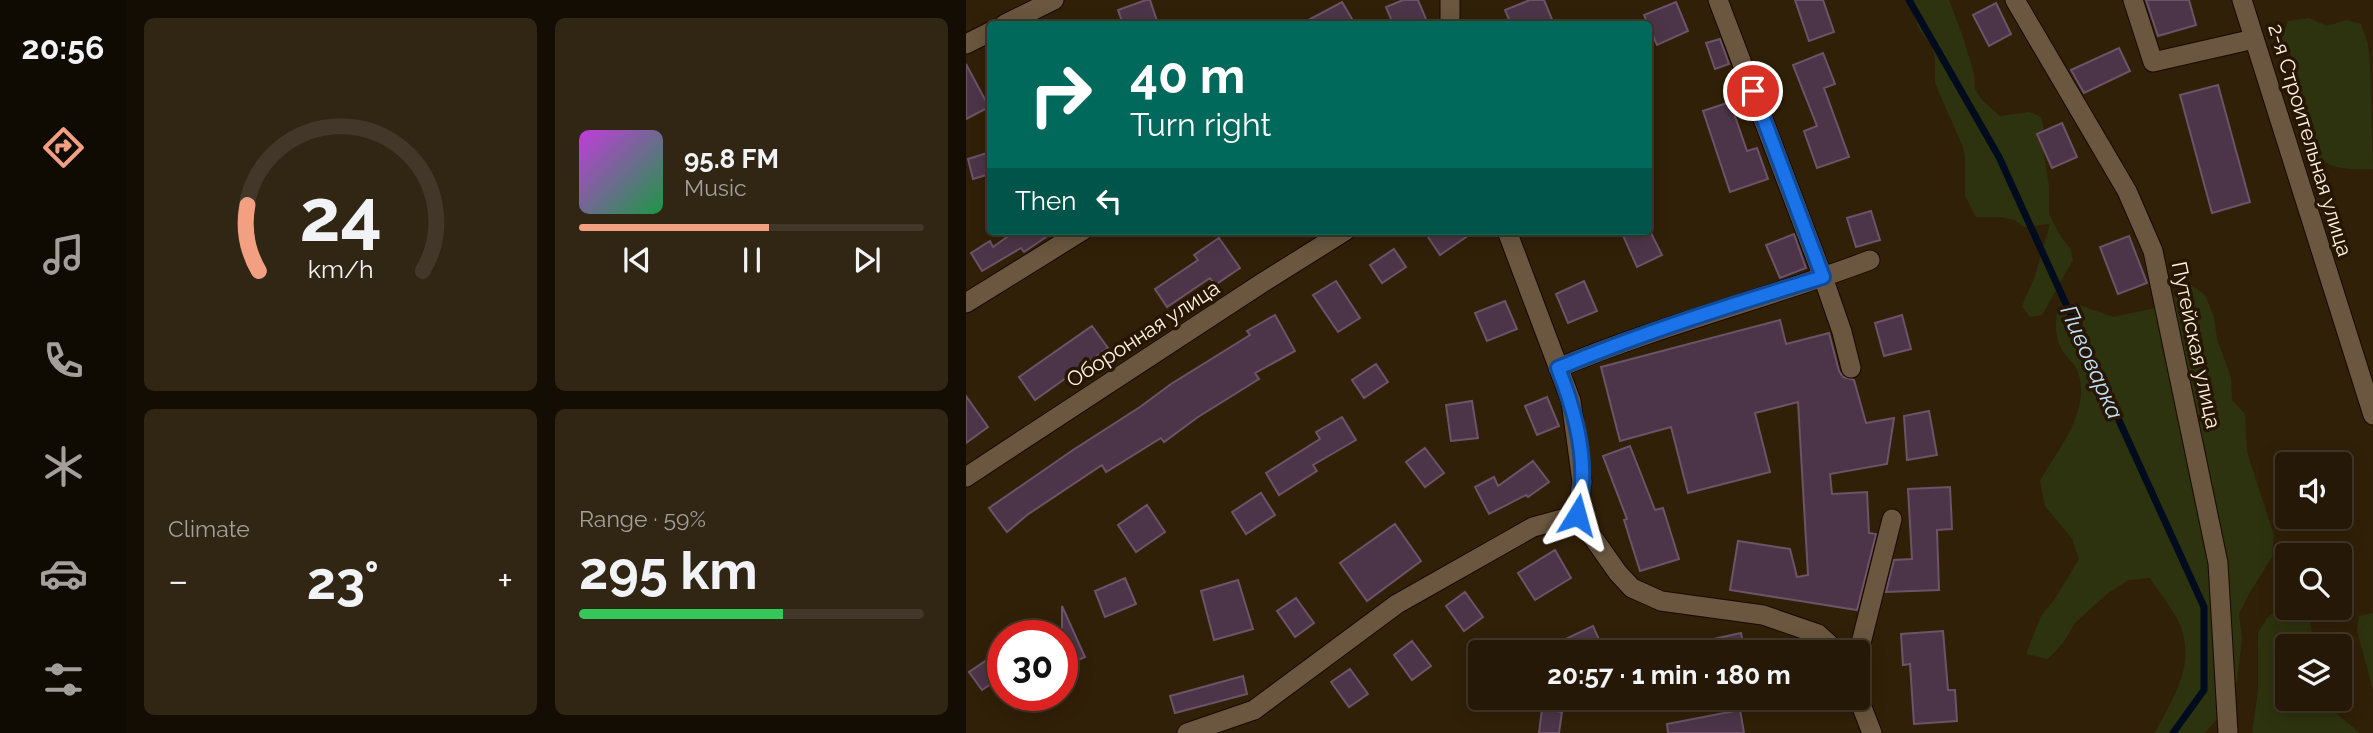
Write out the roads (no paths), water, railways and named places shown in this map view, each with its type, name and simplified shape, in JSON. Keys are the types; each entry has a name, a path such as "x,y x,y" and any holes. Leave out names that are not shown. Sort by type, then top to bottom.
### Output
{"street":[{"path":"1011,21 1054,0"},
{"path":"1450,0 1450,21"},
{"path":"1718,0 1823,277 1852,368"},
{"name":"Путейская улица","path":"2015,0 2127,191 2153,251 2218,563 2228,733"},
{"path":"2133,0 2153,62 2254,38"},
{"name":"2-я Строительная улица","path":"2242,0 2373,415"},
{"path":"966,44 987,34"},
{"path":"966,303 1076,235"},
{"name":"Оборонная улица","path":"966,477 1339,235"},
{"path":"1508,235 1571,401 1582,482 1577,515 1618,573 1633,588 1661,601 1763,615 1818,634 1825,640"},
{"path":"1558,368 1702,315 1870,260"},
{"path":"1187,733 1254,710 1398,604 1533,527 1577,515"},
{"path":"1862,640 1892,519"},
{"path":"1861,710 1866,732"}],"waterway":[{"name":"Пивоварка","path":"1909,0 1999,157 2204,607 2204,690 2173,733"}]}
